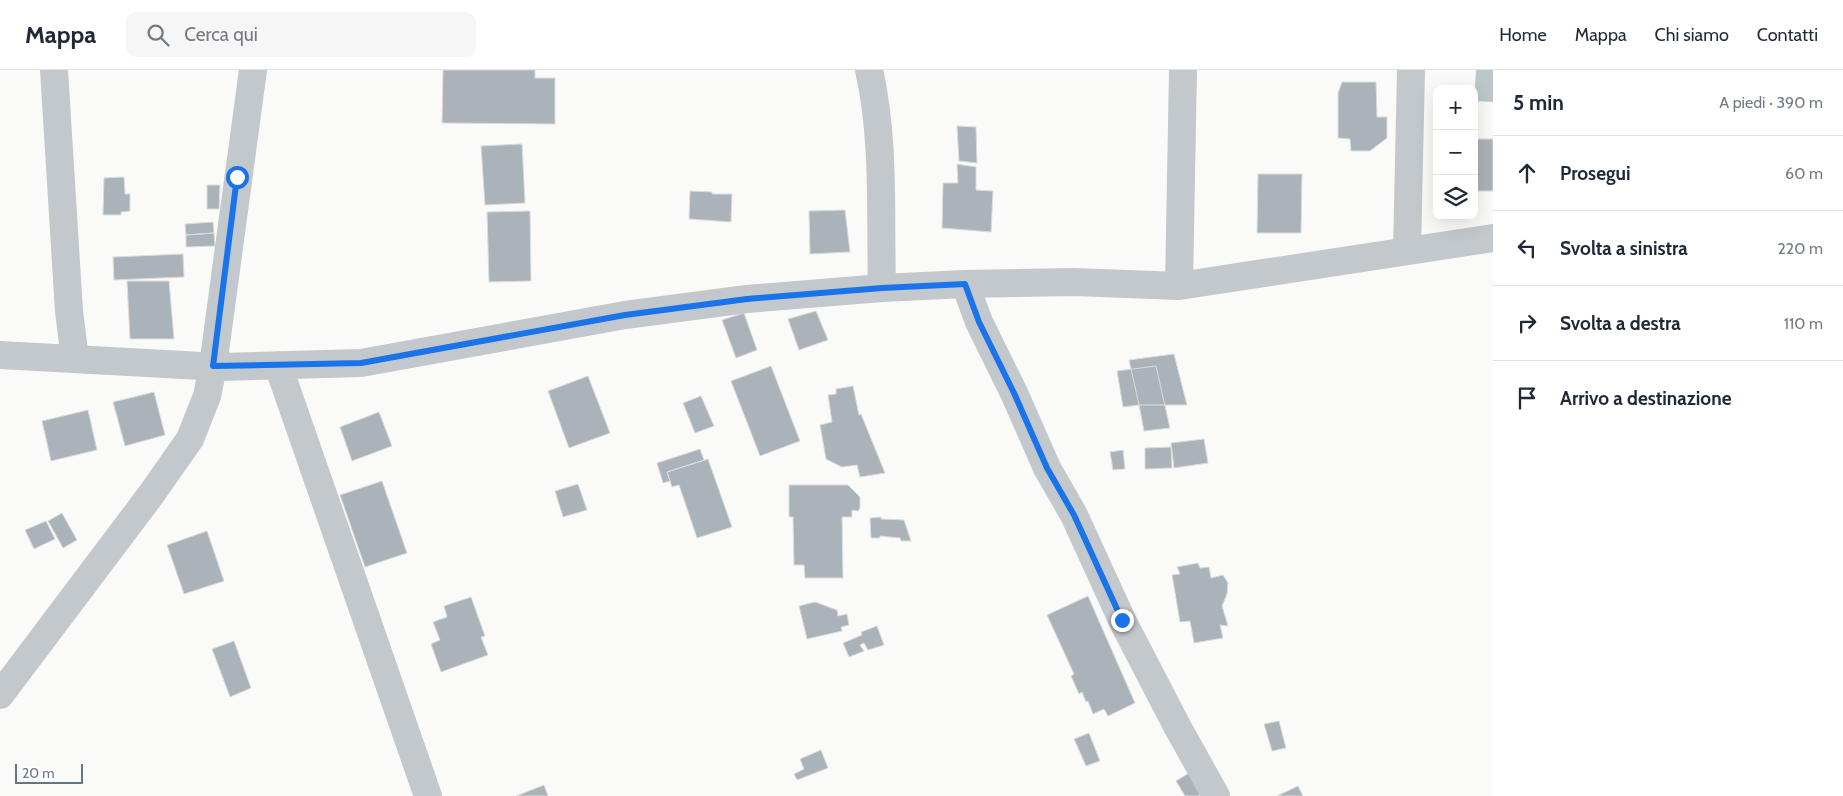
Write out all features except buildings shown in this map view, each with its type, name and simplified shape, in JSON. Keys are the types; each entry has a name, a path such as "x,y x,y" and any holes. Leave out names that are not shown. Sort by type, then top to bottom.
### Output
{"street":[{"path":"54,70 68,311 75,359"},
{"path":"0,696 150,496 190,439 207,396 213,366 253,70"},
{"path":"869,70 879,139 882,288"},
{"path":"1179,286 1183,70"},
{"path":"1406,251 1411,70"},
{"path":"0,355 213,366 361,363 625,315 747,299 882,288 965,284 1074,282 1179,286 1493,238"},
{"path":"965,284 979,322 1014,393 1047,468 1074,515 1122,620 1216,796"},
{"path":"278,365 428,796"}],"shaded area":[{"path":"1476,70 1493,70 1493,102 1478,101 1478,85 1475,85"}],"route":[{"path":"237,177 213,366 361,363 625,315 747,299 882,288 965,284 979,322 1014,393 1047,468 1074,515 1122,620"}]}
